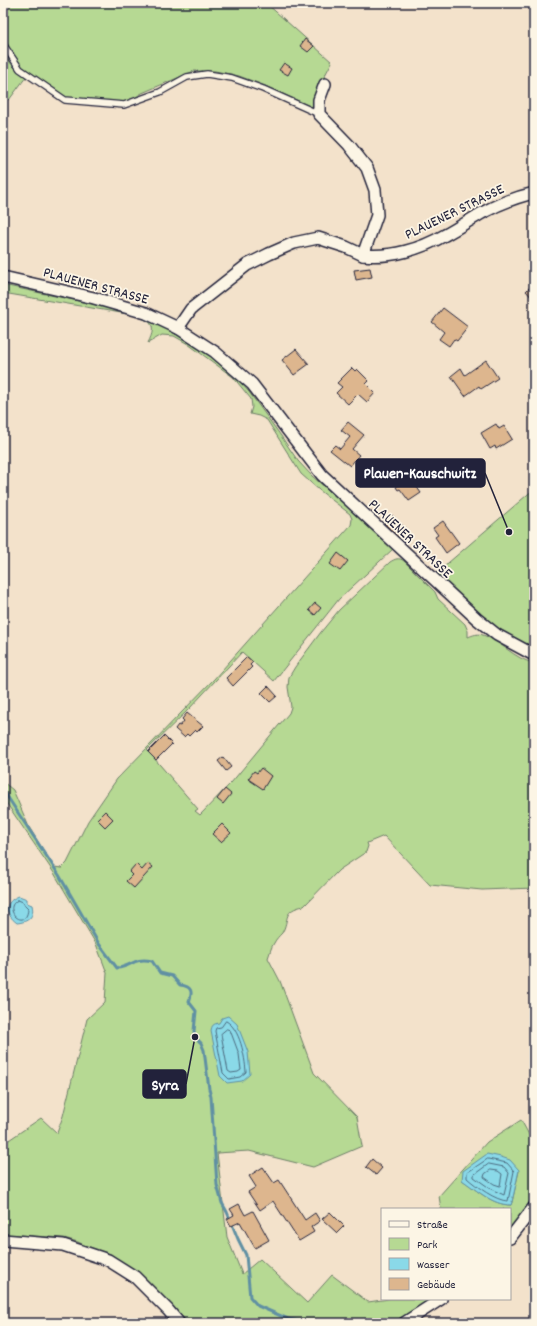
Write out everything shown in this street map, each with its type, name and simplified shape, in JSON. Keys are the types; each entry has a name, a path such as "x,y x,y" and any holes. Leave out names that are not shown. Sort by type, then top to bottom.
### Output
{"street":[{"path":"325,84 319,100 319,114 354,150 367,168 375,190 377,215 370,240 363,255"},
{"name":"PLAUENER STRASSE","path":"178,328 191,310 248,265 294,243 318,238 346,247 363,255 378,257 404,252 445,236 482,213 500,204 517,197 534,193"},
{"name":"PLAUENER STRASSE","path":"3,277 94,298 146,313 178,328 215,352 252,384 322,475 467,610 497,635 534,655"},
{"path":"511,1237 534,1207"},
{"path":"3,1240 63,1245 108,1260 135,1277 179,1323"},
{"path":"404,1323 439,1300"}],"lane":[{"path":"3,44 20,69 65,100 124,105 160,92 187,77 207,74 232,78 263,89 319,114"}],"green space":[{"path":"3,3 266,3 332,62 323,79 316,109 263,85 239,76 215,71 194,71 142,93 124,105 65,100 20,69 3,44"},
{"path":"3,53 13,66 26,77 9,100 3,95"},
{"path":"3,285 135,313 168,328 189,341 215,359 234,375 249,392 298,461 312,476 392,545 393,549 339,599 274,681 242,652 189,709 147,750 198,809 195,811 200,815 231,783 289,713 291,707 288,687 289,677 321,632 339,610 390,562 394,560 399,559 404,561 435,592 438,599 465,624 468,631 468,637 481,634 496,641 520,658 534,663 534,888 482,890 430,885 384,836 367,843 368,846 366,852 339,870 304,906 292,910 289,913 282,933 271,948 268,958 280,981 314,1073 357,1117 362,1146 313,1167 249,1151 217,1153 227,1237 242,1274 260,1259 307,1303 332,1275 368,1302 382,1300 435,1300 399,1323 182,1323 100,1253 78,1242 64,1238 3,1234 3,1144 41,1118 57,1133 63,1116 87,1019 105,1002 107,973 96,944 54,873 3,798 3,782 13,790 29,827 54,867 62,868 67,863 88,821 117,779 214,679 351,525 352,519 350,514 301,474 267,420 250,414 252,407 251,399 233,377 188,344 174,336 162,335 148,343 152,331 151,324 144,319 133,315 3,293"},
{"path":"534,489 534,651 500,633 434,575"},
{"path":"521,1120 534,1144 534,1207 511,1237 511,1208 441,1208 439,1196 487,1142","holes":["519,1171 511,1205 491,1200 462,1180"]}],"water":[{"path":"19,896 27,899 27,903 32,905 33,909 30,918 17,923 8,912 8,905 10,901"},
{"path":"228,1016 237,1024 248,1052 250,1074 242,1081 227,1083 220,1076 211,1031 213,1025 219,1023 222,1018"},
{"path":"487,1154 510,1160 519,1170 511,1205 491,1200 462,1180 463,1171"}],"building":[{"path":"305,39 314,46 308,52 300,46"},
{"path":"284,63 292,68 288,75 279,70"},
{"path":"370,268 372,277 356,280 354,270"},
{"path":"533,284 534,285 534,300 526,291"},
{"path":"443,308 468,327 457,341 454,339 449,346 439,339 444,332 432,322"},
{"path":"296,349 309,364 294,375 282,360"},
{"path":"486,360 498,378 481,389 479,386 465,396 451,376 461,368 465,375"},
{"path":"352,368 355,371 357,369 369,381 366,384 375,393 367,402 358,394 348,404 336,393 342,387 337,383"},
{"path":"348,422 364,435 352,449 359,455 350,466 330,450 335,445 340,449 350,437 341,430"},
{"path":"496,424 499,429 504,426 512,439 496,449 495,446 490,449 481,433"},
{"path":"408,478 410,481 411,479 421,493 409,501 400,489 398,490 396,487"},
{"path":"392,515 406,529 398,537 384,523"},
{"path":"443,521 459,543 446,553 435,537 438,535 433,528"},
{"path":"338,553 348,561 340,571 330,564"},
{"path":"315,603 321,608 315,615 309,610"},
{"path":"247,657 253,662 250,665 252,667 233,686 226,678"},
{"path":"268,686 277,696 270,702 261,693"},
{"path":"187,713 203,726 197,732 195,730 189,736 187,734 184,737 175,729 184,721 182,719"},
{"path":"164,736 172,744 156,760 148,752"},
{"path":"223,757 231,767 226,771 218,761"},
{"path":"261,768 271,776 263,789 248,779 254,771 257,773"},
{"path":"225,789 231,794 223,804 217,799"},
{"path":"105,811 113,819 105,827 97,819"},
{"path":"222,824 231,833 221,842 212,834"},
{"path":"148,863 153,867 134,888 126,881 132,875 129,872 136,864 142,870"},
{"path":"372,1159 382,1168 376,1175 366,1167"},
{"path":"263,1167 274,1183 279,1180 305,1220 315,1213 320,1221 311,1227 314,1232 299,1241 273,1201 260,1210 248,1192 256,1187 249,1176"},
{"path":"239,1204 245,1215 253,1211 269,1240 255,1248 240,1222 231,1226 227,1219 234,1215 230,1209"},
{"path":"330,1212 344,1226 337,1233 322,1219"}],"waterway":[{"path":"3,790 59,875 99,944 117,968 141,960 152,961 160,973 172,976 180,985 189,988 191,992 189,1002 196,1011 194,1031 195,1037 201,1043 204,1050 211,1097 217,1185 222,1203 246,1255 250,1297 258,1306 288,1319 304,1323"}],"place":[{"name":"Plauen-Kauschwitz","path":"509,532"},
{"name":"Syra","path":"195,1037"}]}
